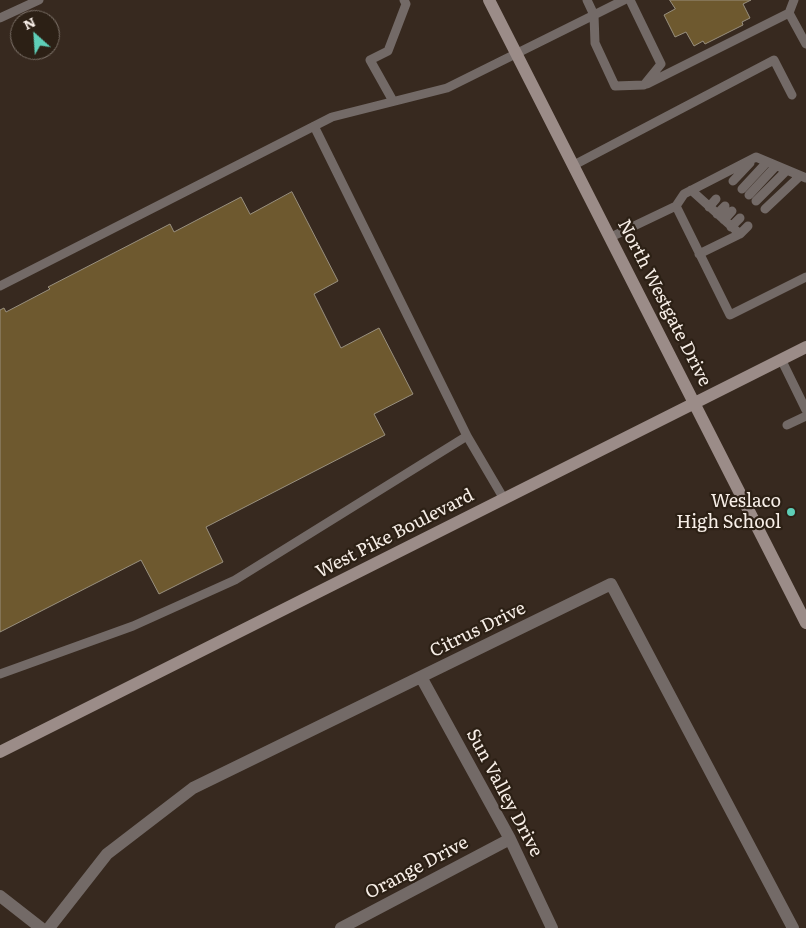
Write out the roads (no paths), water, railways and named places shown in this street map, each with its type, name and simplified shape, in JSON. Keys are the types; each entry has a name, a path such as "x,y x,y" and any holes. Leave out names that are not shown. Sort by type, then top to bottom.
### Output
{"street":[{"name":"North Westgate Drive","path":"489,0 696,403 806,623"},
{"name":"West Pike Boulevard","path":"0,752 806,347"},
{"name":"Citrus Drive","path":"49,928 107,854 193,788 612,584 793,928"},
{"name":"Sun Valley Drive","path":"421,677 510,839 552,928"},
{"name":"Orange Drive","path":"341,928 510,839"},
{"path":"0,896 41,928"}],"lane":[{"path":"0,18 39,0"},
{"path":"394,101 370,60 388,52 406,4 404,0"},
{"path":"587,0 594,15 595,43 615,86 644,85 789,13 794,0"},
{"path":"0,286 332,117 447,88 624,0"},
{"path":"630,0 661,64 644,85"},
{"path":"789,13 806,44"},
{"path":"574,164 774,60 792,95"},
{"path":"314,126 468,436 504,499"},
{"path":"756,157 803,177 765,209"},
{"path":"734,181 756,157"},
{"path":"611,238 676,206 684,194 756,157"},
{"path":"745,192 772,164"},
{"path":"756,201 787,170"},
{"path":"691,190 740,234"},
{"path":"710,207 716,199"},
{"path":"676,206 730,315 806,278"},
{"path":"724,220 732,212 724,220"},
{"path":"700,254 740,234 748,226"},
{"path":"782,360 806,410"},
{"path":"787,425 806,416"},
{"path":"0,674 133,626 235,580 468,436"}],"place":[{"name":"Weslaco High School","path":"791,512"}]}
